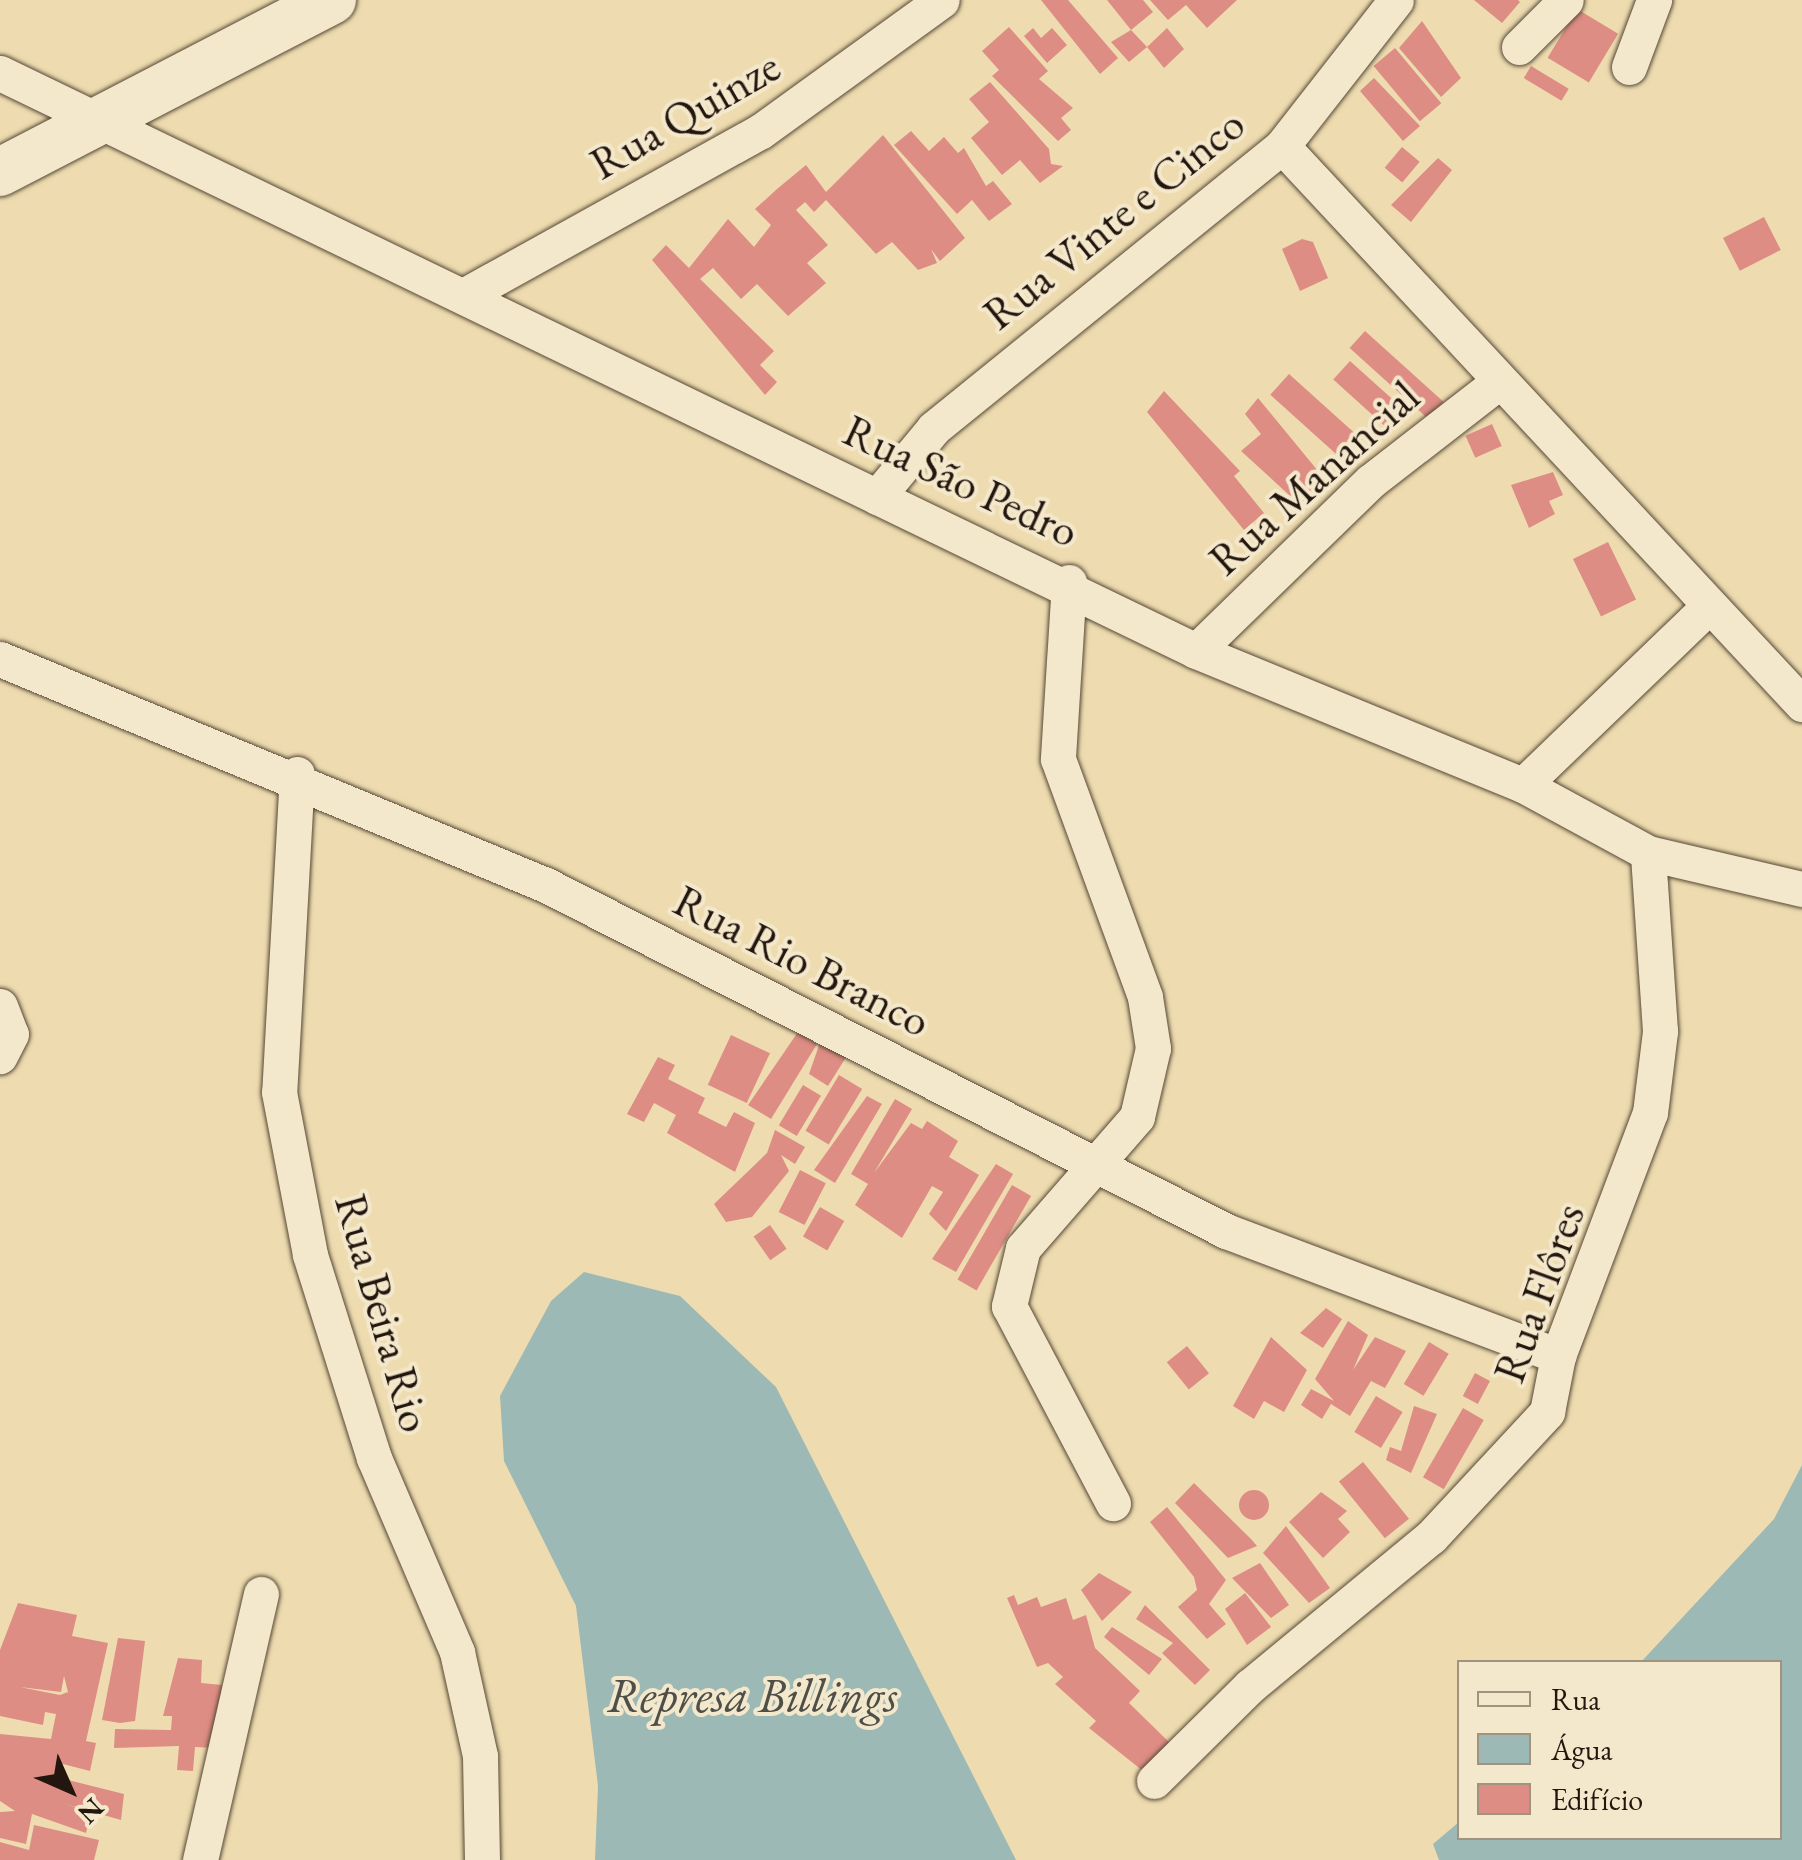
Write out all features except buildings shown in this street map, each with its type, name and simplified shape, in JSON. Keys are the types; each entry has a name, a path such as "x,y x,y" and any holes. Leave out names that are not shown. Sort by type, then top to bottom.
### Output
{"street":[{"path":"0,172 93,120 332,0"},
{"name":"Rua Quinze","path":"465,295 761,131 942,0"},
{"name":"Rua Vinte e Cinco","path":"877,497 934,428 1282,146 1396,0"},
{"path":"1519,47 1566,0"},
{"path":"1628,68 1654,0"},
{"name":"Rua São Pedro","path":"0,73 877,497 1070,582 1196,650 1524,785 1648,852 1802,889"},
{"path":"1282,146 1500,380 1705,610 1802,704"},
{"name":"Rua Manancial","path":"1196,650 1371,481 1500,380"},
{"path":"1070,582 1058,759 1145,996 1153,1048 1137,1117 1088,1164 1023,1248 1009,1306 1113,1503"},
{"path":"1524,785 1705,610"},
{"name":"Rua Rio Branco","path":"0,658 297,774 546,885 1088,1164 1354,1283 1558,1356"},
{"name":"Rua Beira Rio","path":"297,774 279,1092 310,1255 374,1458 457,1652 480,1756 482,1860"},
{"name":"Rua Flôres","path":"1154,1781 1517,1449 1557,1393 1558,1356 1650,1113 1660,1030 1648,852"},
{"path":"0,1006 11,1034 0,1056"},
{"path":"200,1860 261,1594"}],"water":[{"name":"Represa Billings","path":"584,1272 680,1296 776,1387 1016,1860 595,1860 598,1786 576,1606 504,1461 500,1396 551,1301"},
{"path":"1802,1465 1802,1860 1439,1860 1433,1844 1457,1824 1457,1840 1782,1840 1782,1660 1643,1660 1774,1519"}]}
